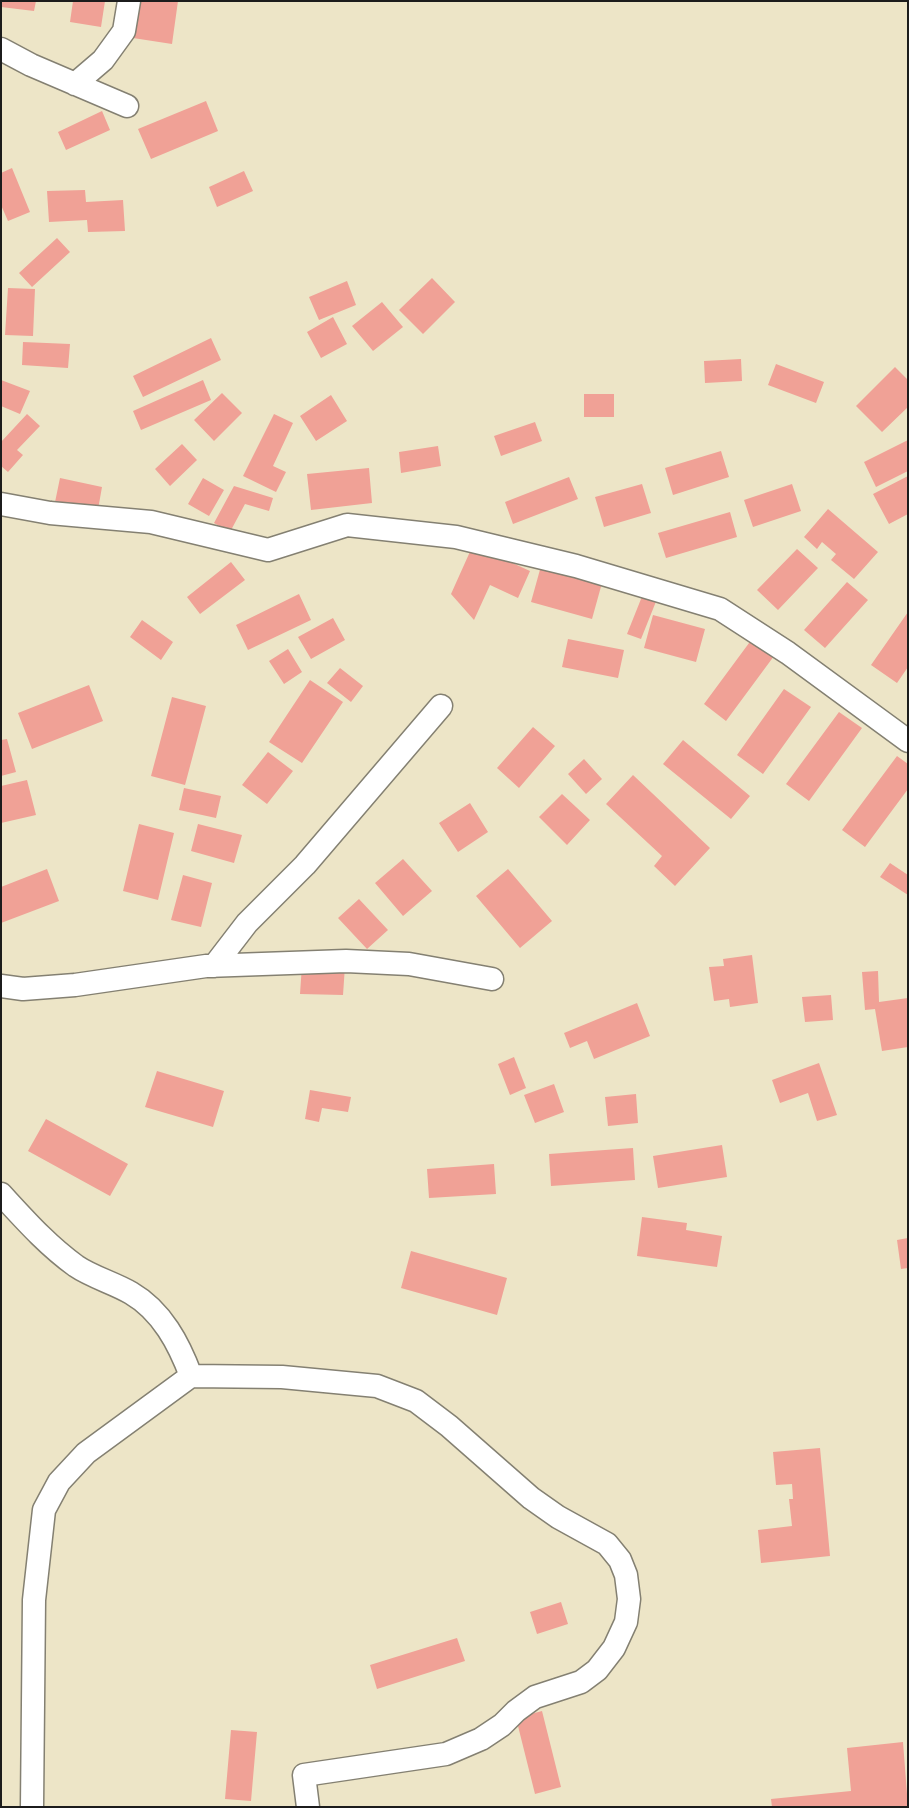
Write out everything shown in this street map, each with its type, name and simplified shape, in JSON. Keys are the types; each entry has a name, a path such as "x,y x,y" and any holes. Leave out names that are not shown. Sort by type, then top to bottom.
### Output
{"street":[{"path":"75,84 102,60 124,31 129,1"},
{"path":"1,49 127,106"},
{"path":"1,504 50,513 151,522 268,550 348,525 456,537 576,566 720,609 788,653 908,741"},
{"path":"214,966 246,923 305,865 441,706"},
{"path":"1,986 23,990 214,966 346,961 408,964 492,979"},
{"path":"1,1194 43,1241 78,1267 132,1293 147,1305 170,1331 182,1352 191,1376"},
{"path":"32,1807 34,1600 44,1510 59,1482 86,1453 191,1376 282,1377 376,1386 416,1401 449,1426 531,1498 558,1517 607,1544 620,1560 626,1575 629,1599 626,1622 614,1648 597,1670 581,1682 535,1697 516,1711 502,1725 488,1734 446,1754 304,1775 308,1807"}],"building":[{"path":"1,1 36,1 34,11 1,7"},
{"path":"73,1 105,1 101,27 70,22"},
{"path":"138,1 178,1 172,44 133,38"},
{"path":"206,101 218,131 151,159 138,129"},
{"path":"102,111 110,130 66,150 58,132"},
{"path":"12,168 30,212 8,221 1,205 1,173"},
{"path":"244,171 253,191 217,207 209,187"},
{"path":"85,190 86,202 123,200 125,231 88,232 87,220 49,222 47,191"},
{"path":"57,238 70,252 32,287 19,273"},
{"path":"432,278 455,302 423,334 399,310"},
{"path":"347,281 356,305 319,320 309,297"},
{"path":"8,288 35,289 33,336 5,335"},
{"path":"382,302 403,327 373,351 352,326"},
{"path":"333,317 347,344 321,358 307,332"},
{"path":"211,338 221,360 143,397 133,376"},
{"path":"23,342 70,344 68,368 22,365"},
{"path":"741,359 742,381 705,383 704,361"},
{"path":"776,364 824,382 816,403 768,385"},
{"path":"895,367 908,380 908,407 882,432 856,406"},
{"path":"1,380 30,391 20,414 1,406"},
{"path":"203,380 211,400 141,430 133,411"},
{"path":"222,393 242,413 214,441 194,420"},
{"path":"584,394 614,394 614,417 584,417"},
{"path":"331,395 347,421 316,441 300,416"},
{"path":"27,414 40,426 17,450 23,455 8,472 1,466 1,442"},
{"path":"274,414 293,423 273,466 286,472 276,492 243,476"},
{"path":"535,422 542,441 501,456 494,436"},
{"path":"908,440 908,471 876,487 864,462"},
{"path":"182,444 197,460 170,486 155,469"},
{"path":"438,446 441,466 401,473 399,452"},
{"path":"721,451 729,477 673,495 665,468"},
{"path":"369,468 372,503 311,510 307,474"},
{"path":"908,476 908,514 889,524 873,494"},
{"path":"569,477 578,499 513,524 505,502"},
{"path":"60,478 102,487 97,515 54,507"},
{"path":"203,478 224,490 209,516 188,504"},
{"path":"642,484 651,513 604,527 595,497"},
{"path":"792,484 801,511 753,527 744,500"},
{"path":"234,486 273,498 269,511 245,504 230,532 214,523"},
{"path":"828,509 878,552 854,579 831,560 836,554 822,542 817,549 804,537"},
{"path":"730,512 737,537 666,558 658,533"},
{"path":"473,545 530,571 518,598 490,585 474,620 451,594"},
{"path":"797,549 818,568 778,610 757,590"},
{"path":"231,562 245,580 200,614 187,597"},
{"path":"541,566 602,583 592,619 531,602"},
{"path":"847,582 868,600 825,648 804,630"},
{"path":"299,594 311,620 248,650 236,625"},
{"path":"643,594 657,599 641,639 627,634"},
{"path":"908,612 908,667 897,683 871,665"},
{"path":"653,615 705,629 696,662 644,648"},
{"path":"333,618 345,640 311,659 298,637"},
{"path":"142,620 173,642 161,660 130,637"},
{"path":"568,639 624,650 618,678 562,667"},
{"path":"752,639 774,656 726,721 704,704"},
{"path":"288,649 302,672 284,684 269,661"},
{"path":"340,668 363,686 351,702 327,683"},
{"path":"310,680 343,702 302,763 269,742"},
{"path":"89,685 103,721 32,749 18,713"},
{"path":"784,689 811,707 763,774 737,755"},
{"path":"172,697 206,706 185,785 151,776"},
{"path":"839,712 862,728 809,801 786,784"},
{"path":"533,727 555,746 519,788 497,768"},
{"path":"7,739 16,772 1,776 1,740"},
{"path":"683,740 750,796 731,819 663,764"},
{"path":"268,752 293,771 267,804 242,785"},
{"path":"897,756 908,764 908,789 865,847 842,830"},
{"path":"584,759 602,779 586,794 568,774"},
{"path":"633,775 710,848 675,886 654,866 662,856 606,804"},
{"path":"27,780 36,815 1,823 1,786"},
{"path":"184,788 221,796 216,818 179,810"},
{"path":"562,794 590,820 567,845 539,817"},
{"path":"470,803 488,832 458,852 439,823"},
{"path":"139,824 174,833 158,900 123,891"},
{"path":"198,824 242,835 234,863 191,851"},
{"path":"403,859 432,891 403,916 375,883"},
{"path":"890,863 908,875 908,895 880,877"},
{"path":"47,869 59,901 1,923 1,887"},
{"path":"508,869 552,921 520,948 476,896"},
{"path":"183,875 212,883 201,927 171,920"},
{"path":"359,899 388,930 367,949 338,918"},
{"path":"752,955 758,1003 730,1007 729,999 714,1001 709,967 724,966 723,959"},
{"path":"302,965 345,966 343,995 300,994"},
{"path":"878,971 879,1002 908,998 908,1047 882,1051 875,1009 865,1010 862,972"},
{"path":"831,995 833,1020 805,1022 802,997"},
{"path":"637,1003 650,1036 594,1059 587,1041 570,1048 564,1033"},
{"path":"514,1057 526,1088 510,1095 498,1064"},
{"path":"819,1063 837,1115 817,1121 808,1093 780,1103 772,1080"},
{"path":"157,1071 224,1091 213,1127 145,1107"},
{"path":"554,1084 564,1112 535,1123 524,1095"},
{"path":"310,1090 351,1097 348,1112 322,1108 319,1122 305,1119"},
{"path":"636,1094 638,1123 608,1126 605,1097"},
{"path":"46,1119 128,1164 110,1196 28,1151"},
{"path":"722,1145 727,1177 658,1188 653,1156"},
{"path":"633,1148 635,1180 551,1186 549,1154"},
{"path":"494,1164 496,1194 429,1198 427,1169"},
{"path":"642,1217 687,1223 686,1230 722,1236 717,1267 637,1256"},
{"path":"908,1238 908,1268 901,1269 897,1240"},
{"path":"411,1251 507,1278 497,1315 401,1288"},
{"path":"820,1448 830,1556 761,1563 758,1530 792,1526 789,1499 793,1499 792,1484 776,1485 773,1452"},
{"path":"561,1602 568,1624 537,1634 530,1612"},
{"path":"457,1638 465,1661 377,1689 370,1665"},
{"path":"542,1711 561,1787 535,1794 516,1718"},
{"path":"231,1730 257,1732 251,1801 225,1799"},
{"path":"903,1742 908,1807 772,1807 771,1799 851,1791 847,1748"}]}
